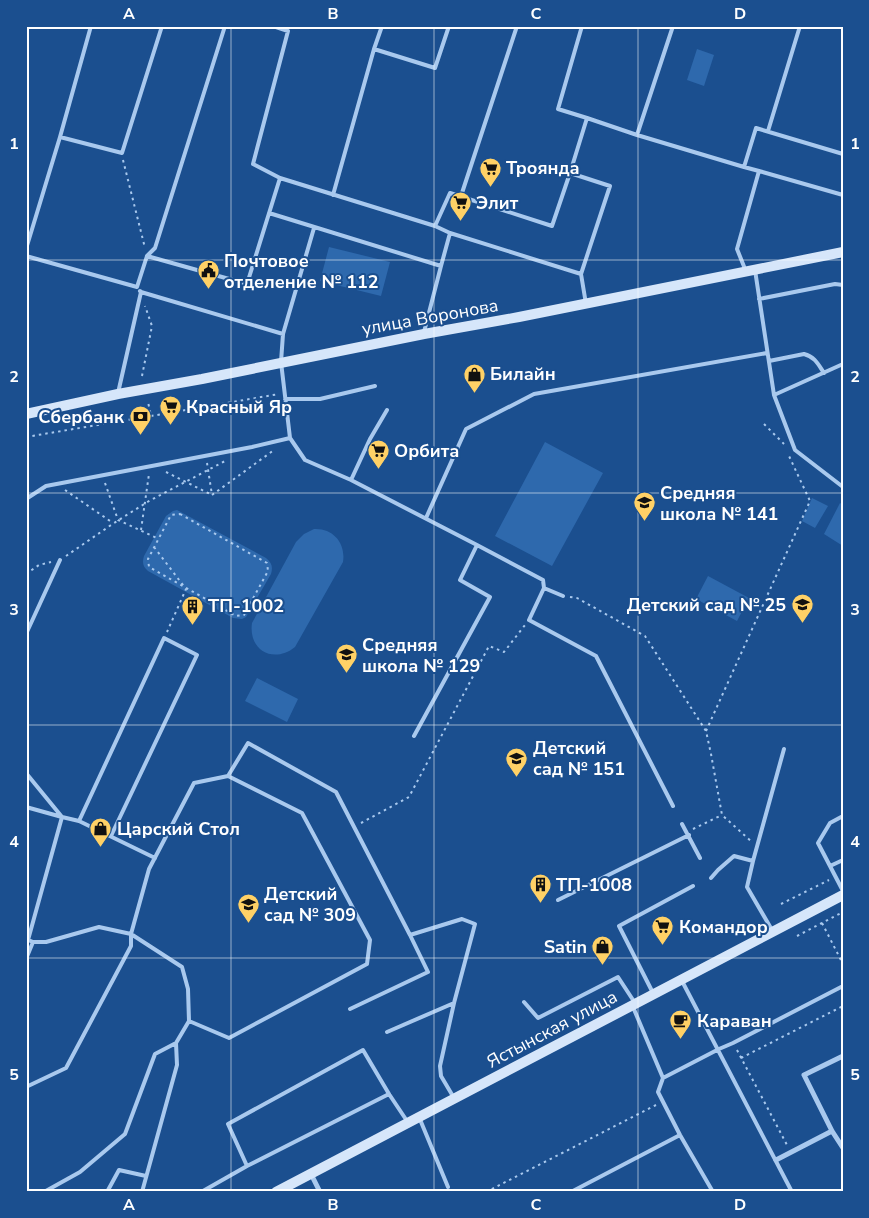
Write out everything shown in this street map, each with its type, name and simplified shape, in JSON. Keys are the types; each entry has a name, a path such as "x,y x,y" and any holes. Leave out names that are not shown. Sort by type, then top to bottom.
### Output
{"main road":[{"name":"улица Воронова","path":"26,414 281,362 841,254"},
{"name":"Ястынская улица","path":"276,1192 843,895"}],"street":[{"path":"843,1056 804,1075 832,1131 843,1148"},
{"path":"776,1160 832,1131"},
{"path":"311,1174 320,1192"}],"lane":[{"path":"26,249 91,26"},
{"path":"60,137 122,153 162,26"},
{"path":"137,287 148,256 155,248 225,26"},
{"path":"273,26 288,31 253,164 280,178 581,274"},
{"path":"333,195 382,26"},
{"path":"374,49 435,68 449,26"},
{"path":"461,196 516,26"},
{"path":"582,26 558,109 637,135 843,195"},
{"path":"637,135 673,26"},
{"path":"768,131 800,26"},
{"path":"435,226 450,193 552,226 587,118"},
{"path":"744,167 756,128 843,154"},
{"path":"759,171 736,249 750,271 759,299 774,395 795,450 843,487"},
{"path":"570,173 610,186 581,274 586,304"},
{"path":"148,256 247,284 280,178"},
{"path":"269,213 441,266"},
{"path":"314,228 283,334 281,362 290,438 305,460 351,480 543,580 544,588 529,620 596,656 673,806"},
{"path":"424,334 450,233"},
{"path":"26,256 137,287 141,292 283,334"},
{"path":"759,299 836,284 843,286"},
{"path":"118,394 141,292"},
{"path":"426,518 466,429 534,394 767,353"},
{"path":"769,361 804,354 814,359 824,373"},
{"path":"774,395 843,364"},
{"path":"284,396 320,399 375,386"},
{"path":"351,480 370,439 387,410"},
{"path":"26,499 46,486 290,438"},
{"path":"414,736 490,597 460,580 477,545"},
{"path":"26,634 60,560"},
{"path":"544,588 563,596"},
{"path":"79,821 164,638 197,655 110,836"},
{"path":"228,776 248,743 336,792 354,826 428,972 350,1009"},
{"path":"773,931 747,886 784,749"},
{"path":"26,773 62,817"},
{"path":"26,1087 66,1068 131,946 131,934 149,869 194,783 228,776 302,813 370,940 367,964 229,1038 190,1021"},
{"path":"26,807 79,821 155,858"},
{"path":"843,816 830,823 818,843 843,891"},
{"path":"44,1192 80,1172 125,1134 155,1054 176,1043 190,1021 188,989 182,967 131,934 99,928 46,942 27,940 62,817"},
{"path":"682,824 700,858"},
{"path":"558,900 688,834"},
{"path":"711,878 734,856 753,861"},
{"path":"830,866 843,860"},
{"path":"654,994 619,926 693,886"},
{"path":"410,935 462,919 475,924 440,1066 441,1076 454,1098"},
{"path":"26,959 34,942"},
{"path":"524,1002 538,1018 618,977 634,1004 663,1078 658,1092 662,1102 713,1192"},
{"path":"682,979 792,1192"},
{"path":"663,1078 843,986"},
{"path":"387,1032 454,1003"},
{"path":"142,1192 177,1065 176,1043"},
{"path":"247,1166 228,1124 363,1050 389,1094 409,1122"},
{"path":"203,1191 247,1166 389,1094"},
{"path":"419,1117 448,1187"},
{"path":"570,1192 680,1135"},
{"path":"107,1192 120,1170 146,1176"}],"path":[{"path":"122,153 148,256"},
{"path":"141,292 152,326 142,376"},
{"path":"26,437 284,396"},
{"path":"148,402 151,416"},
{"path":"706,731 810,501 783,442 764,424"},
{"path":"212,496 274,450"},
{"path":"206,456 212,496"},
{"path":"26,574 38,565 60,560 144,504 234,456"},
{"path":"141,530 152,466 212,496"},
{"path":"102,476 118,520 158,539"},
{"path":"57,484 114,523"},
{"path":"180,514 267,563 268,571 244,615 236,616 149,567 148,559 158,539 172,515 180,514"},
{"path":"154,547 186,588"},
{"path":"164,638 186,588"},
{"path":"563,596 577,598 645,636 706,731 722,814 757,847"},
{"path":"354,826 409,796 489,646 504,652 529,620"},
{"path":"688,834 722,814"},
{"path":"781,904 835,876"},
{"path":"797,936 843,912"},
{"path":"822,923 843,964"},
{"path":"741,1058 843,1006"},
{"path":"733,1043 791,1152"},
{"path":"486,1192 662,1102"}],"shaded area":[{"path":"697,49 714,55 704,86 687,80"},
{"path":"329,247 390,262 381,296 320,281"},
{"path":"545,442 603,473 552,566 495,536"},
{"path":"812,498 828,506 815,528 802,521"},
{"path":"840,503 843,505 843,546 824,534"},
{"path":"177,510 266,558 271,563 271,574 246,617 242,619 233,618 145,568 143,563 144,556 166,516"},
{"path":"314,529 327,531 337,538 342,549 343,562 295,647 279,654 264,652 254,641 252,623 296,542 304,534"},
{"path":"708,576 749,598 737,621 696,599"},
{"path":"257,678 298,699 287,722 245,701"}],"place":[{"name":"Троянда","path":"490,187"},
{"name":"Элит","path":"460,222"},
{"name":"Почтовое отделение № 112","path":"208,290"},
{"name":"Билайн","path":"474,393"},
{"name":"Красный Яр","path":"170,426"},
{"name":"Сбербанк","path":"140,436"},
{"name":"Орбита","path":"378,470"},
{"name":"Средняя школа № 141","path":"644,522"},
{"name":"Детский сад № 25","path":"802,624"},
{"name":"ТП-1002","path":"192,625"},
{"name":"Средняя школа № 129","path":"346,674"},
{"name":"Детский сад № 151","path":"517,777"},
{"name":"Царский Стол","path":"101,848"},
{"name":"ТП-1008","path":"540,904"},
{"name":"Детский сад № 309","path":"248,923"},
{"name":"Командор","path":"663,946"},
{"name":"Satin","path":"603,966"},
{"name":"Караван","path":"681,1040"}]}
